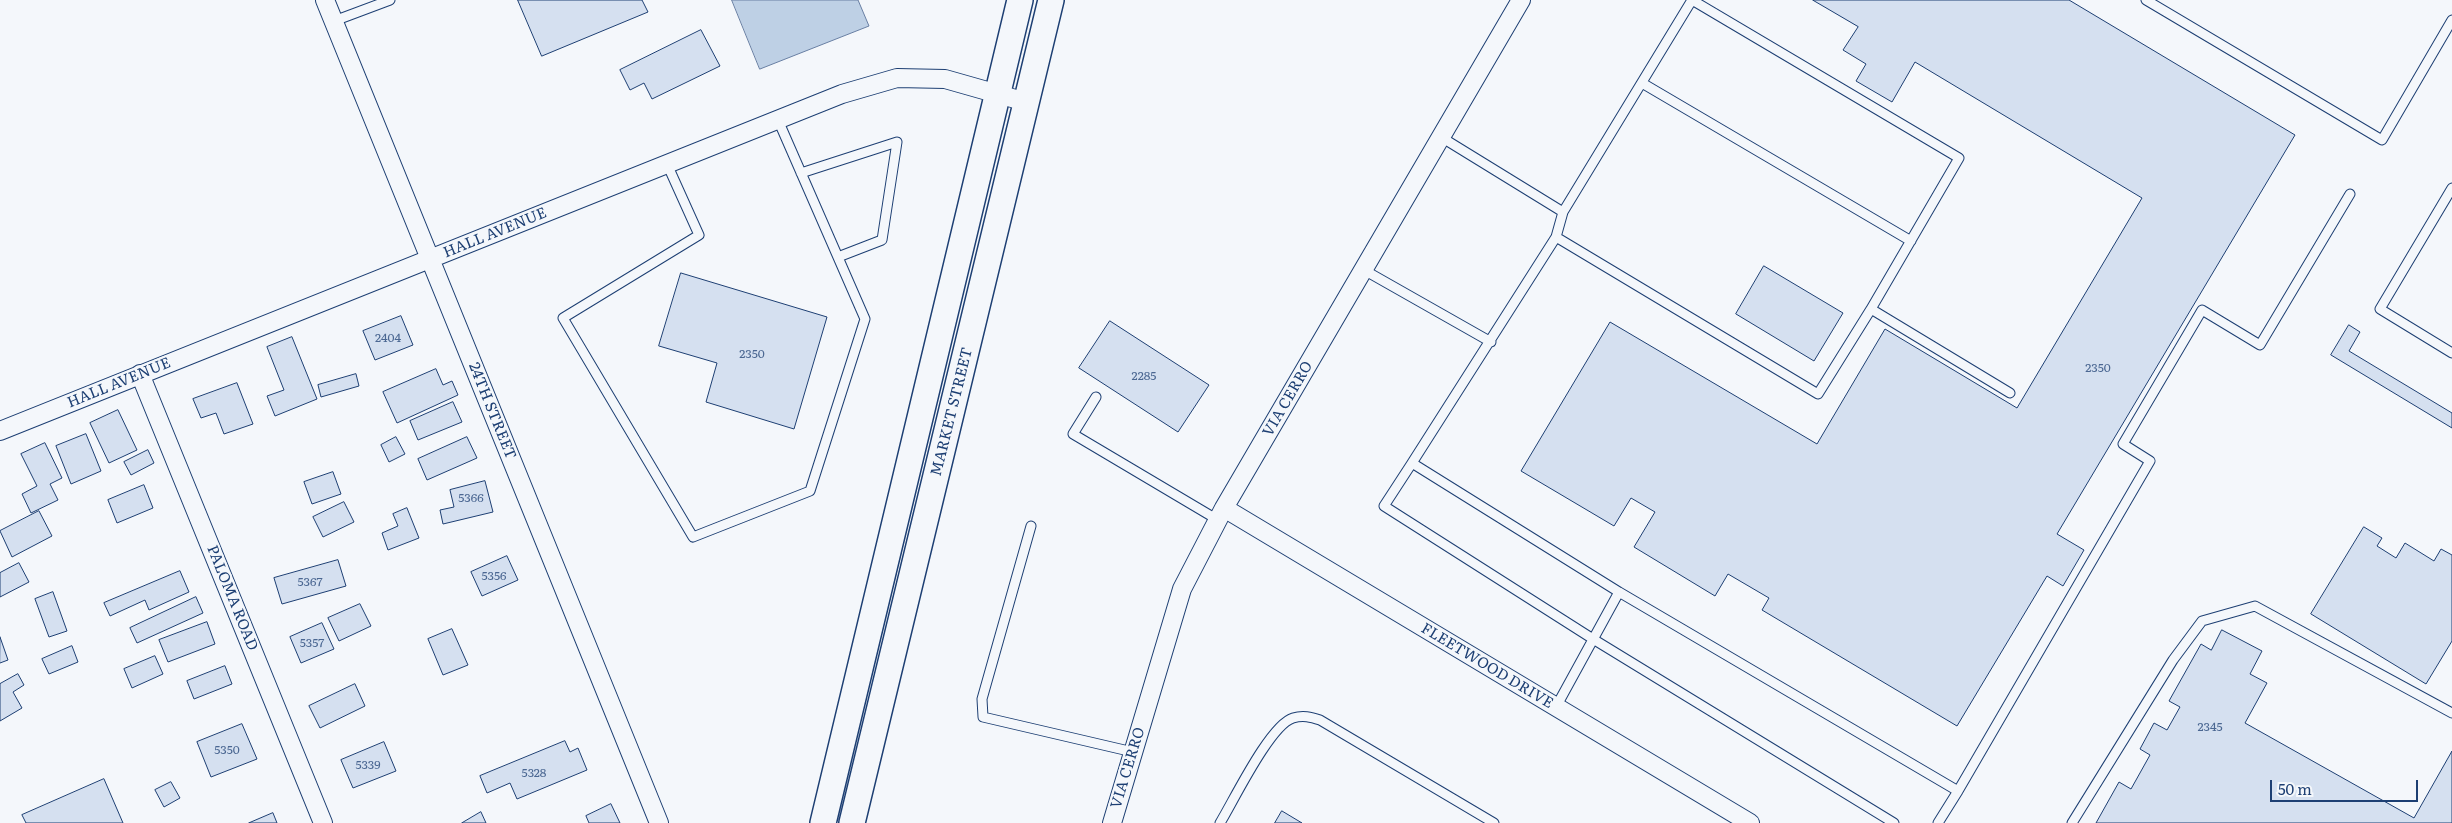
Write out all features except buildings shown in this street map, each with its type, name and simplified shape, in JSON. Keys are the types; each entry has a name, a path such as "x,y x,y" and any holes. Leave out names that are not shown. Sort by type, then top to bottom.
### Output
{"main road":[{"name":"MARKET STREET","path":"823,823 1020,0"},
{"name":"MARKET STREET","path":"852,823 1051,0"}],"street":[{"name":"24TH STREET","path":"325,0 658,823"},
{"name":"VIA CERRO","path":"1112,823 1182,589 1221,514 1521,0"},
{"name":"HALL AVENUE","path":"0,431 842,94 897,78 945,79 1026,102"},
{"name":"PALOMA ROAD","path":"140,374 323,823"},
{"name":"FLEETWOOD DRIVE","path":"1221,514 1556,707 1750,823"}],"lane":[{"path":"334,21 390,0"},
{"path":"1556,237 1818,394 1872,309 1959,158 1692,0 1563,212 1556,237 1384,506 1593,639 1894,823"},
{"path":"2146,0 2382,140 2452,20"},
{"path":"1642,83 1911,241"},
{"path":"667,164 699,235 563,318 693,537 810,492 865,319 778,120"},
{"path":"1441,137 1563,212"},
{"path":"801,173 896,142 882,240 838,257"},
{"path":"2452,188 2380,309 2452,354"},
{"path":"1938,823 2150,461 2124,444 2202,310 2260,345 2350,194"},
{"path":"1364,270 1490,342"},
{"path":"1872,309 2010,393"},
{"path":"1096,397 1073,434 1221,514"},
{"path":"1412,463 1619,592 1958,791"},
{"path":"1031,526 982,699 983,717 1133,752"},
{"path":"1556,707 1619,592"},
{"path":"2072,823 2172,660 2202,622 2255,606 2452,713"},
{"path":"1220,823 1274,732 1292,718 1307,716 1320,720 1494,823"}],"water":[{"path":"732,0 858,0 869,26 760,69"}]}
